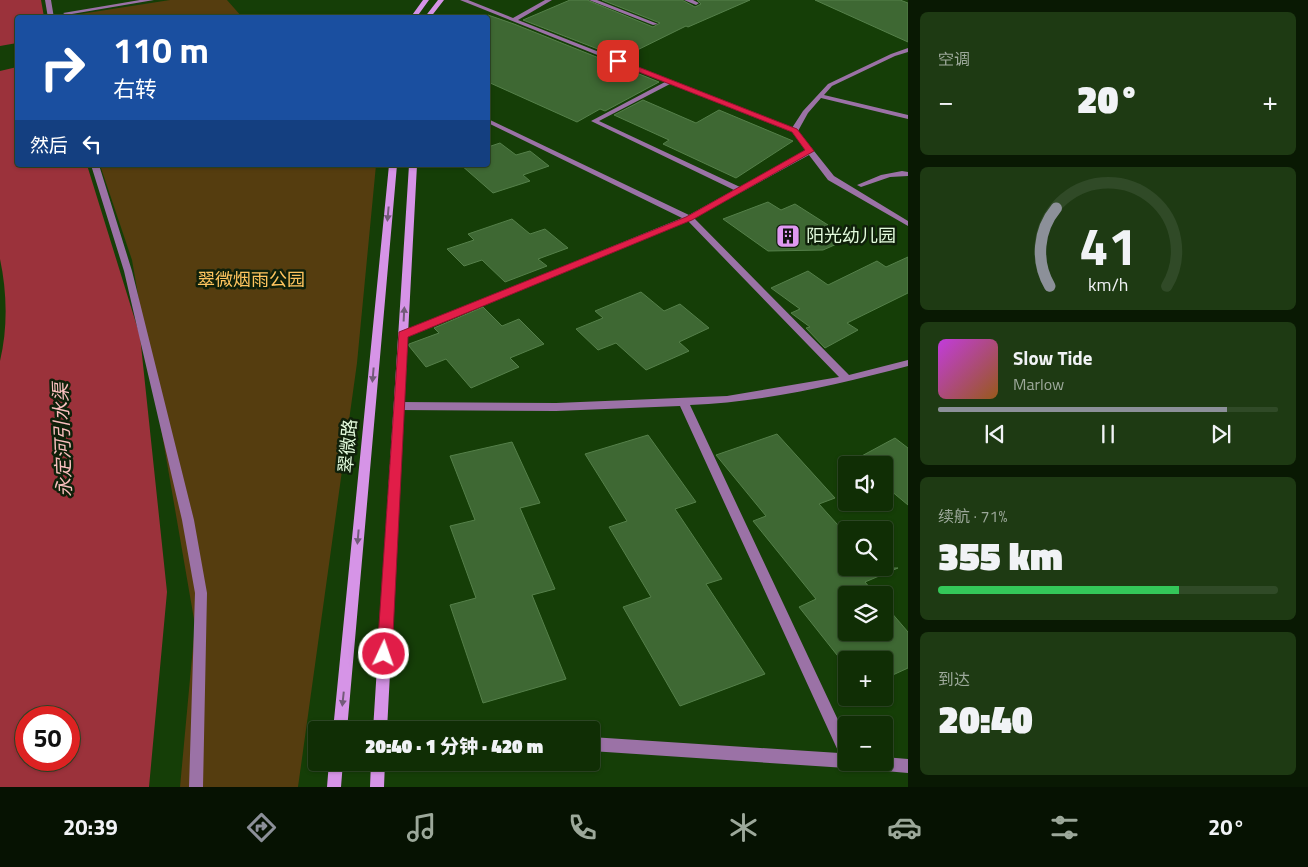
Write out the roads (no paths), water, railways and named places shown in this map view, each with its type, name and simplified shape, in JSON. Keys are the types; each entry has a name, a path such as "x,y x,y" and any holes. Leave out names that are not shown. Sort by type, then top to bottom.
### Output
{"main road":[{"path":"415,15 426,0"},
{"path":"430,15 442,0"},
{"name":"翠微路","path":"341,721 393,167"},
{"path":"381,721 413,167"},
{"path":"334,787 335,771"},
{"path":"377,787 378,771"}],"street":[{"path":"48,0 50,15"},
{"path":"66,13 151,0"},
{"path":"463,0 794,131 831,178 908,224"},
{"path":"514,20 549,0"},
{"path":"592,0 655,24"},
{"path":"687,0 696,3"},
{"path":"794,131 804,112 830,85 893,55 908,50"},
{"path":"670,82 594,121 741,190"},
{"path":"820,96 908,117"},
{"path":"490,122 689,218 847,379"},
{"path":"403,335 689,218 810,151"},
{"path":"96,167 128,271 188,520 201,593 196,787"},
{"path":"861,185 880,177 901,172 908,174"},
{"path":"399,406 556,407 726,400 847,379 908,363"},
{"path":"683,402 838,735"},
{"path":"600,745 838,760"},
{"path":"893,765 908,766"}],"water":[{"name":"永定河引水渠","path":"0,0 41,0 44,15 15,15 15,167 88,167 140,336 167,592 149,787 0,787 0,361 6,310 0,259"}],"place":[{"name":"阳光幼儿园","path":"788,236"}],"park label":[{"name":"翠微烟雨公园","path":"251,280"}]}
